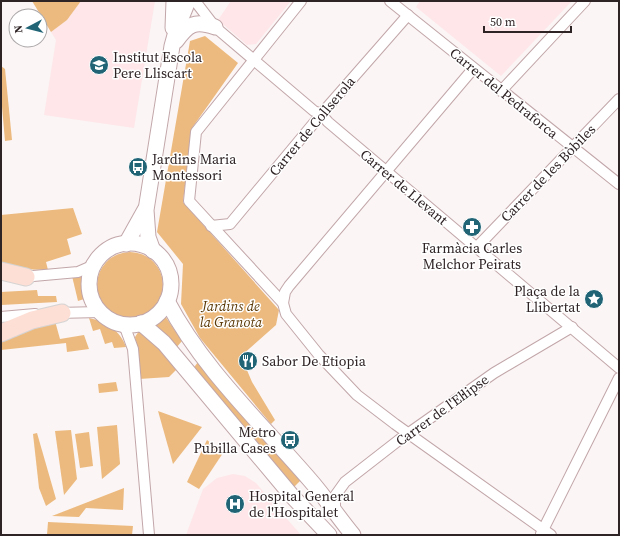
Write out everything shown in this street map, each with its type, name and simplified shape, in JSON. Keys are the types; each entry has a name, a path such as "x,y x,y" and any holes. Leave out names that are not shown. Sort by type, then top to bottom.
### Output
{"main road":[{"path":"1,271 26,277"},
{"path":"1,333 32,320 62,313"}],"street":[{"path":"153,251 148,237 146,210 172,46 174,1"},
{"path":"172,46 177,28 188,1"},
{"name":"Carrer de Llevant","path":"195,1 214,27 314,111 321,114 328,122 385,172 572,327 619,368"},
{"path":"283,303 189,201 196,132 300,1"},
{"name":"Carrer del Pedraforca","path":"390,1 619,184"},
{"path":"501,91 585,1"},
{"name":"Carrer de Collserola","path":"211,226 230,224 321,114 408,15"},
{"path":"172,46 185,29 190,26 201,23 214,27"},
{"path":"473,68 289,286 285,292 283,303 286,314 341,380 357,395 545,533 619,378"},
{"name":"Carrer de les Bòbiles","path":"477,248 619,99"},
{"path":"126,244 146,210"},
{"path":"126,244 141,245 153,251 162,259 169,269 171,283 167,301 159,313 142,323 122,324 109,319 100,312 92,301 90,276 94,265 111,248 126,244"},
{"path":"1,279 78,272 94,265"},
{"path":"167,301 181,325 215,371 311,481 353,535"},
{"path":"1,317 100,312"},
{"path":"142,323 164,343 292,496 329,535"},
{"path":"122,324 126,330 133,349 149,535"},
{"name":"Carrer de l'El·lipse","path":"336,513 334,502 340,487 409,434 500,369 572,327"}],"shaded area":[{"name":"Institut Escola Pere Lliscart","path":"81,1 155,1 134,128 44,115 56,40 51,32 67,20"},
{"name":"Institut Escola Pere Lliscart","path":"231,1 291,1 256,44 247,45 218,20"},
{"path":"420,1 572,1 501,76 416,7"},
{"name":"Hospital General de l'Hospitalet","path":"233,474 245,476 256,483 301,535 186,535 203,489 217,478"}],"green space":[{"path":"32,1 81,1 67,20 51,32 48,27 48,8 36,8"},
{"name":"Jardins de la Granota","path":"205,36 238,63 192,128 183,202 279,310 276,325 241,356 252,382 275,420 271,424 200,338 181,304 183,264 157,232 190,41"},
{"path":"1,66 5,69 12,140 5,141 1,95"},
{"path":"73,208 82,234 67,239 71,254 46,262 48,270 19,269 1,266 1,215"},
{"path":"130,252 142,255 153,262 160,273 163,285 160,297 153,308 142,315 130,318 118,315 107,308 100,297 97,285 100,273 107,262 118,255"},
{"path":"82,275 84,299 78,301 72,276"},
{"path":"37,290 38,296 56,296 57,302 1,305 1,292"},
{"path":"165,316 182,341 175,349 156,325"},
{"path":"89,318 95,319 112,328 124,341 126,347 114,348 112,342 105,344 100,329 93,331"},
{"path":"55,321 60,339 84,335 89,349 67,352 66,343 1,350 1,337"},
{"path":"139,331 143,331 177,369 169,377 139,379 135,337"},
{"path":"198,362 301,480 294,487 192,370"},
{"path":"116,382 118,391 99,393 98,384"},
{"path":"158,411 202,427 173,464"},
{"path":"117,425 120,464 102,479 97,427"},
{"path":"71,430 77,479 64,495 55,431"},
{"path":"89,432 93,466 80,468 75,434"},
{"path":"37,433 56,499 46,506 39,488 33,434"},
{"path":"207,440 223,453 199,489 187,482"},
{"path":"124,488 123,510 86,508 79,517 52,516"},
{"path":"48,522 133,526 132,535 47,535"}],"place":[{"name":"Institut Escola Pere Lliscart","path":"99,65"},
{"name":"Jardins Maria Montessori","path":"138,167"},
{"name":"Farmàcia Carles Melchor Peirats","path":"472,227"},
{"name":"Plaça de la Llibertat","path":"594,299"},
{"name":"Sabor De Etiopia","path":"248,361"},
{"name":"Metro Pubilla Cases","path":"290,440"},
{"name":"Hospital General de l'Hospitalet","path":"235,504"}]}
